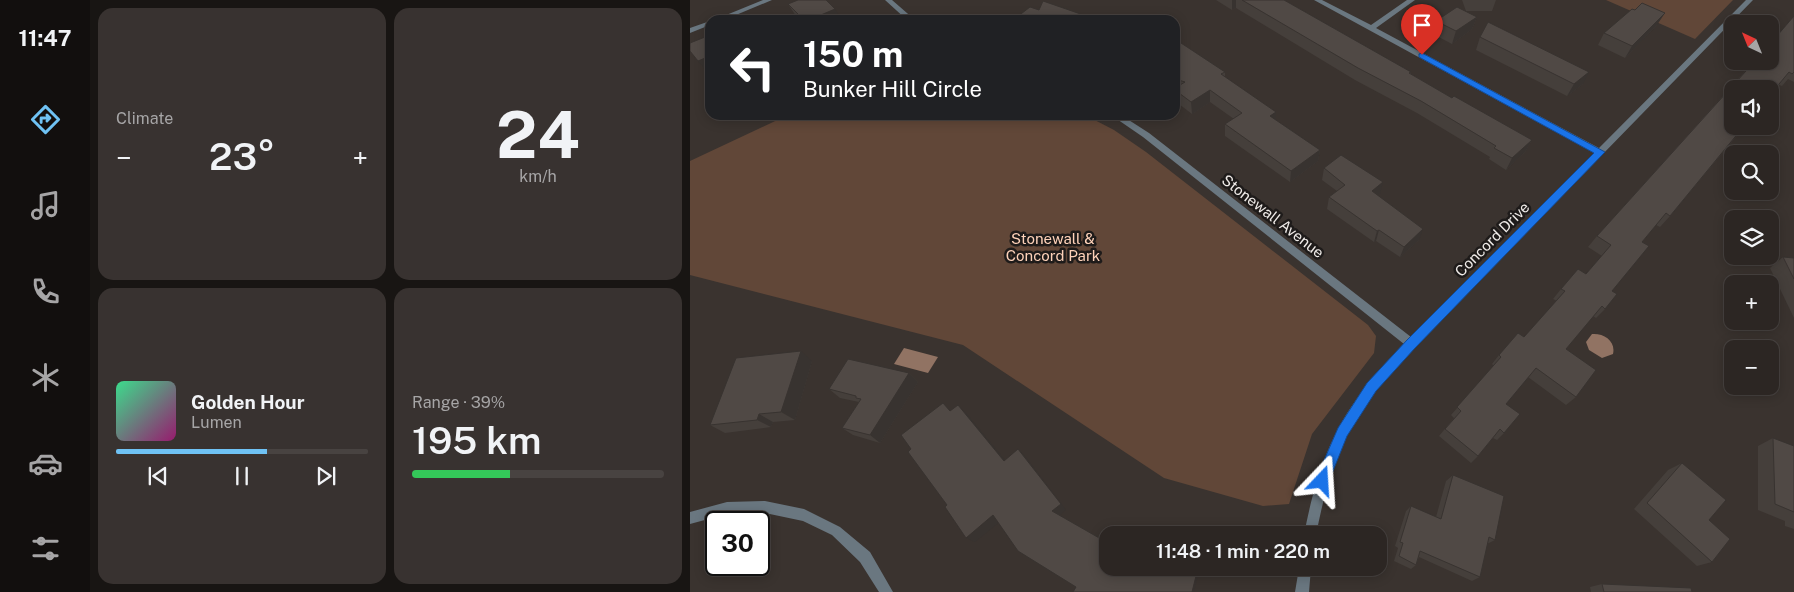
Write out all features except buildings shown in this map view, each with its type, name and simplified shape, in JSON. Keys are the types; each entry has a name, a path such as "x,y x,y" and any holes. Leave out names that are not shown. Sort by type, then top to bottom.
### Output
{"street":[{"path":"731,15 769,0"},
{"path":"888,0 905,15"},
{"path":"1317,0 1600,152"},
{"path":"1370,28 1412,0"},
{"name":"Concord Drive","path":"1312,526 1322,481 1342,432 1372,387 1411,344 1750,0"},
{"path":"690,31 705,25"},
{"name":"Stonewall Avenue","path":"1123,120 1146,135 1411,344"},
{"path":"690,518 728,508 765,507 804,515 836,531 865,557 886,592"},
{"path":"1302,592 1304,576"}],"green space":[{"path":"1606,0 1733,0 1695,39"},
{"name":"Stonewall & Concord Park","path":"777,120 1095,120 1114,130 1146,152 1368,325 1376,336 1374,353 1312,434 1289,504 1263,506 1164,478 963,345 690,275 690,161"}],"shaded area":[{"path":"1592,334 1605,336 1613,345 1613,354 1602,358 1589,350 1586,342"},
{"path":"904,348 938,357 928,373 894,364"}],"route":[{"path":"1322,481 1342,432 1372,387 1411,344 1600,152 1422,55"}]}
